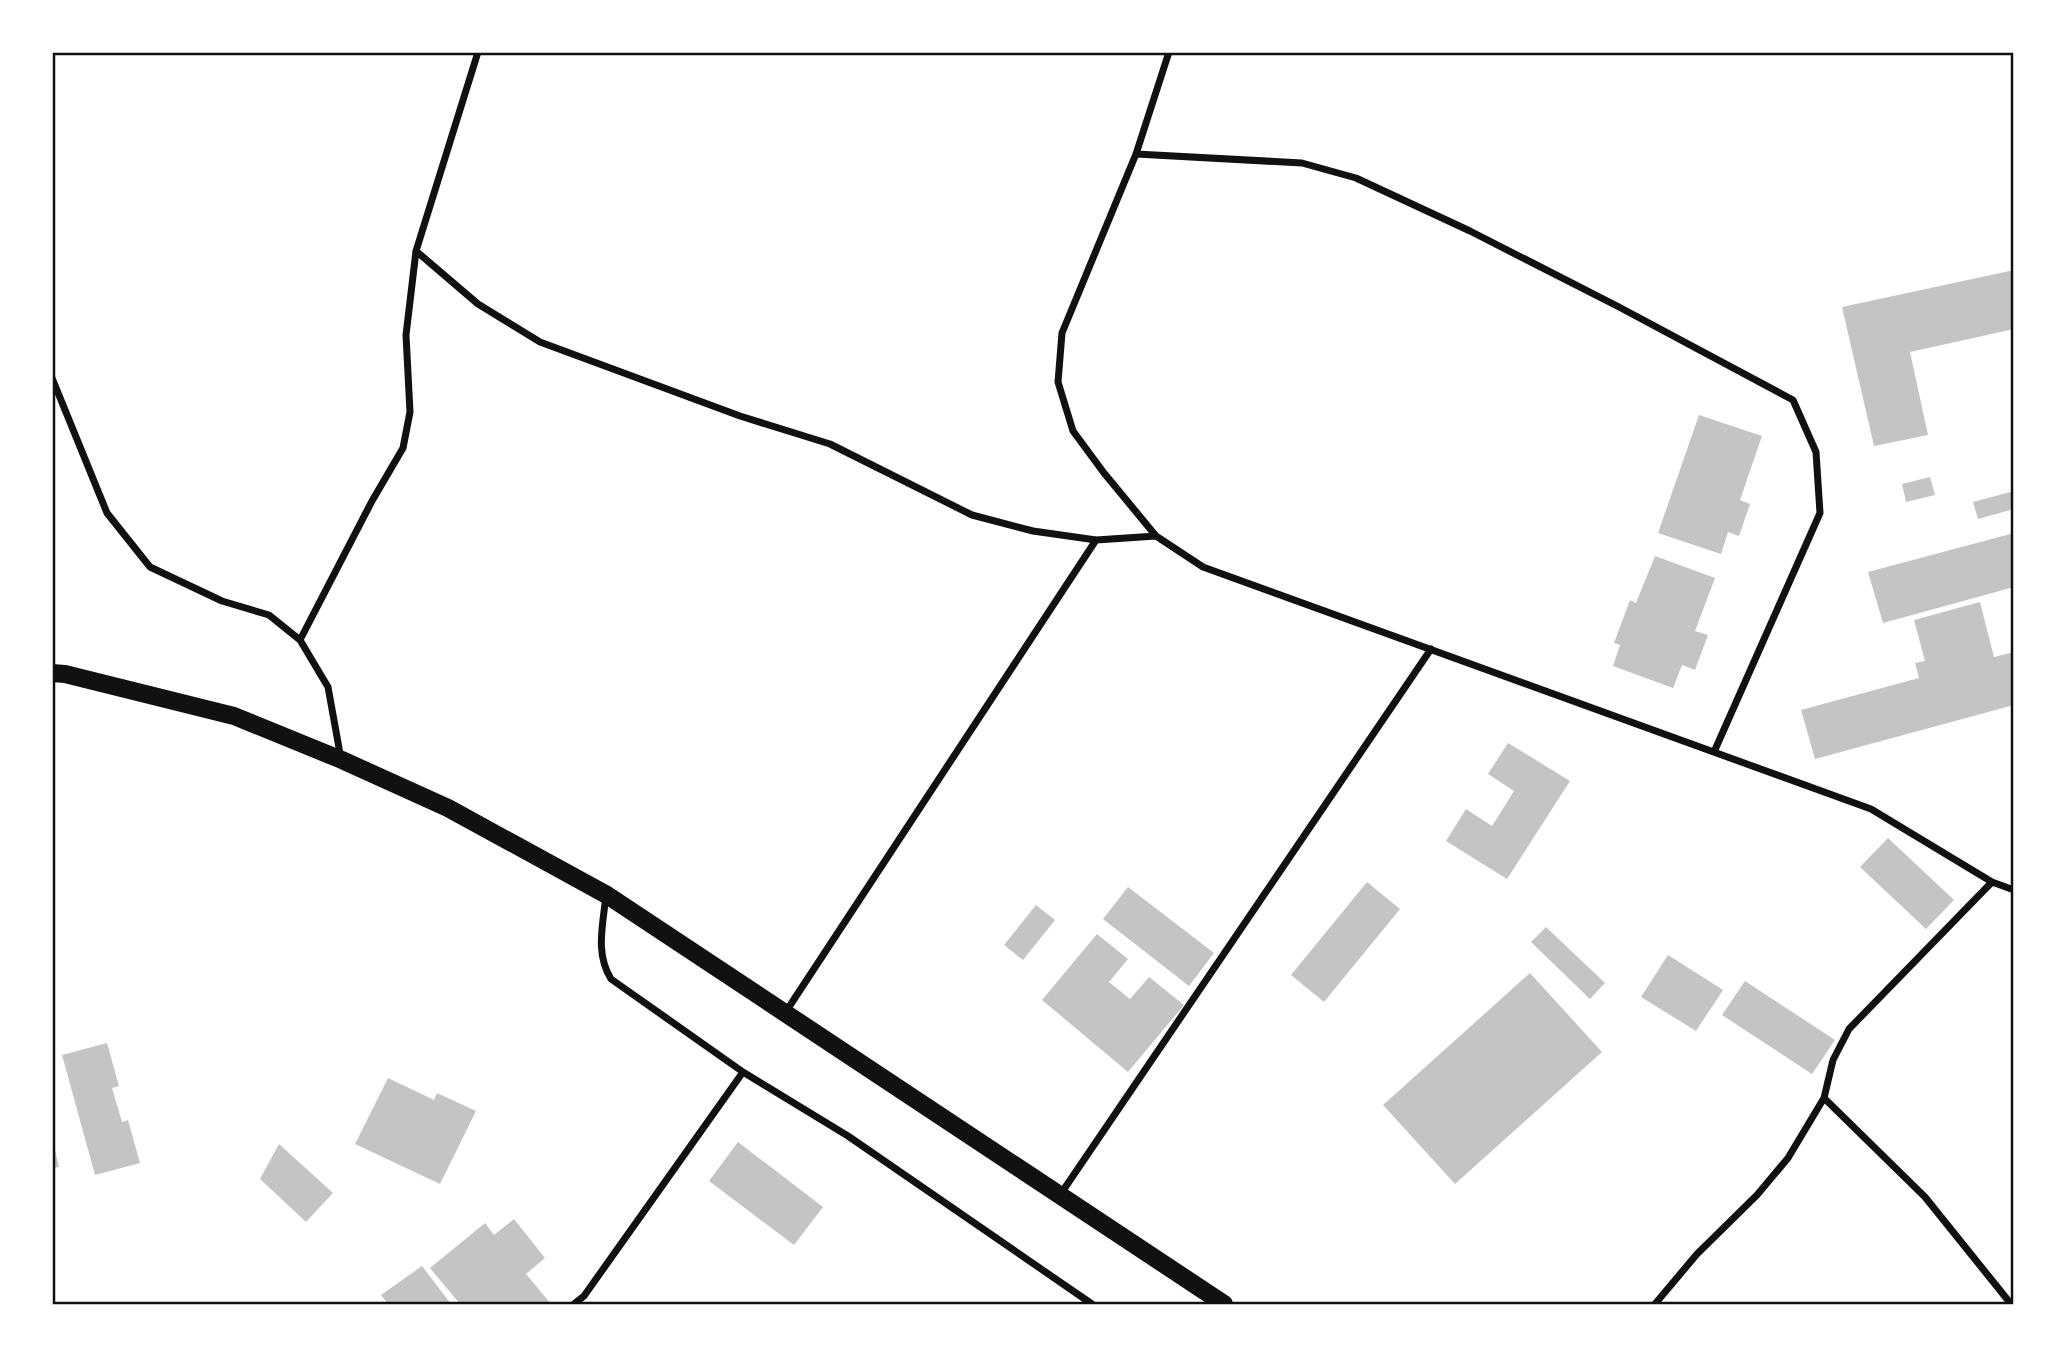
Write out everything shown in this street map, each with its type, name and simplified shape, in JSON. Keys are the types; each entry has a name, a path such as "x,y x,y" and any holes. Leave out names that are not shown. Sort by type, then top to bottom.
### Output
{"main road":[{"path":"52,673 234,716 342,760 448,808 607,895 1224,1304"}],"street":[{"path":"300,640 372,501 403,448 410,412 406,335 416,251 478,52"},
{"path":"1169,52 1136,154 1062,333 1058,382 1073,431 1156,536 1203,567 1871,809 1992,882 2014,890"},
{"path":"1136,154 1302,163 1356,178 1469,231 1619,307 1793,400 1816,452 1820,513 1714,752"},
{"path":"416,251 478,304 540,342 740,416 830,444 972,515 1033,531 1096,540 1156,536"},
{"path":"52,379 107,513 150,567 222,601 269,615 300,640 328,687 342,760"},
{"path":"785,1013 1096,540"},
{"path":"1060,1195 1431,649"},
{"path":"1655,1304 1697,1254 1757,1195 1788,1158 1824,1098 1833,1060 1849,1030 1992,882"},
{"path":"607,895 600,948 603,966 611,979 743,1072 848,1136 1092,1304"},
{"path":"573,1304 584,1296 743,1072"},
{"path":"1824,1098 1925,1197 2011,1304"}],"building":[{"path":"2014,270 2014,329 1910,352 1928,435 1874,446 1842,307"},
{"path":"1699,415 1762,436 1740,500 1750,504 1739,536 1728,532 1721,554 1658,533"},
{"path":"1930,477 1935,495 1906,502 1902,484"},
{"path":"2014,491 2014,509 1978,519 1973,502"},
{"path":"2014,533 2014,587 1883,623 1868,572"},
{"path":"1655,556 1715,578 1695,631 1708,635 1695,670 1682,665 1673,688 1613,666 1620,645 1614,643 1630,600 1636,603"},
{"path":"1980,602 1994,657 2014,652 2014,705 1815,759 1801,710 1919,678 1915,663 1925,661 1914,620"},
{"path":"1508,743 1570,781 1507,879 1446,841 1466,809 1492,826 1514,791 1488,774"},
{"path":"1888,838 1954,900 1926,929 1860,867"},
{"path":"1367,882 1400,909 1324,1002 1291,975"},
{"path":"1128,887 1214,953 1189,986 1103,919"},
{"path":"1036,905 1055,920 1023,960 1004,945"},
{"path":"1546,927 1605,983 1590,999 1531,942"},
{"path":"1097,934 1128,959 1109,982 1130,999 1149,977 1184,1005 1128,1072 1042,1000"},
{"path":"1668,955 1723,990 1696,1031 1641,997"},
{"path":"1530,973 1602,1052 1455,1184 1383,1105"},
{"path":"1745,981 1835,1040 1812,1074 1722,1015"},
{"path":"107,1043 119,1086 112,1088 122,1122 128,1120 140,1163 95,1175 62,1055"},
{"path":"388,1078 434,1100 437,1093 476,1111 440,1184 355,1144"},
{"path":"52,1137 59,1167 52,1168"},
{"path":"738,1142 823,1207 794,1245 709,1181"},
{"path":"279,1144 333,1193 306,1222 260,1179"},
{"path":"514,1219 545,1258 526,1274 551,1304 460,1304 430,1268 485,1223 494,1235"},
{"path":"422,1266 451,1304 388,1304 381,1295"}]}
